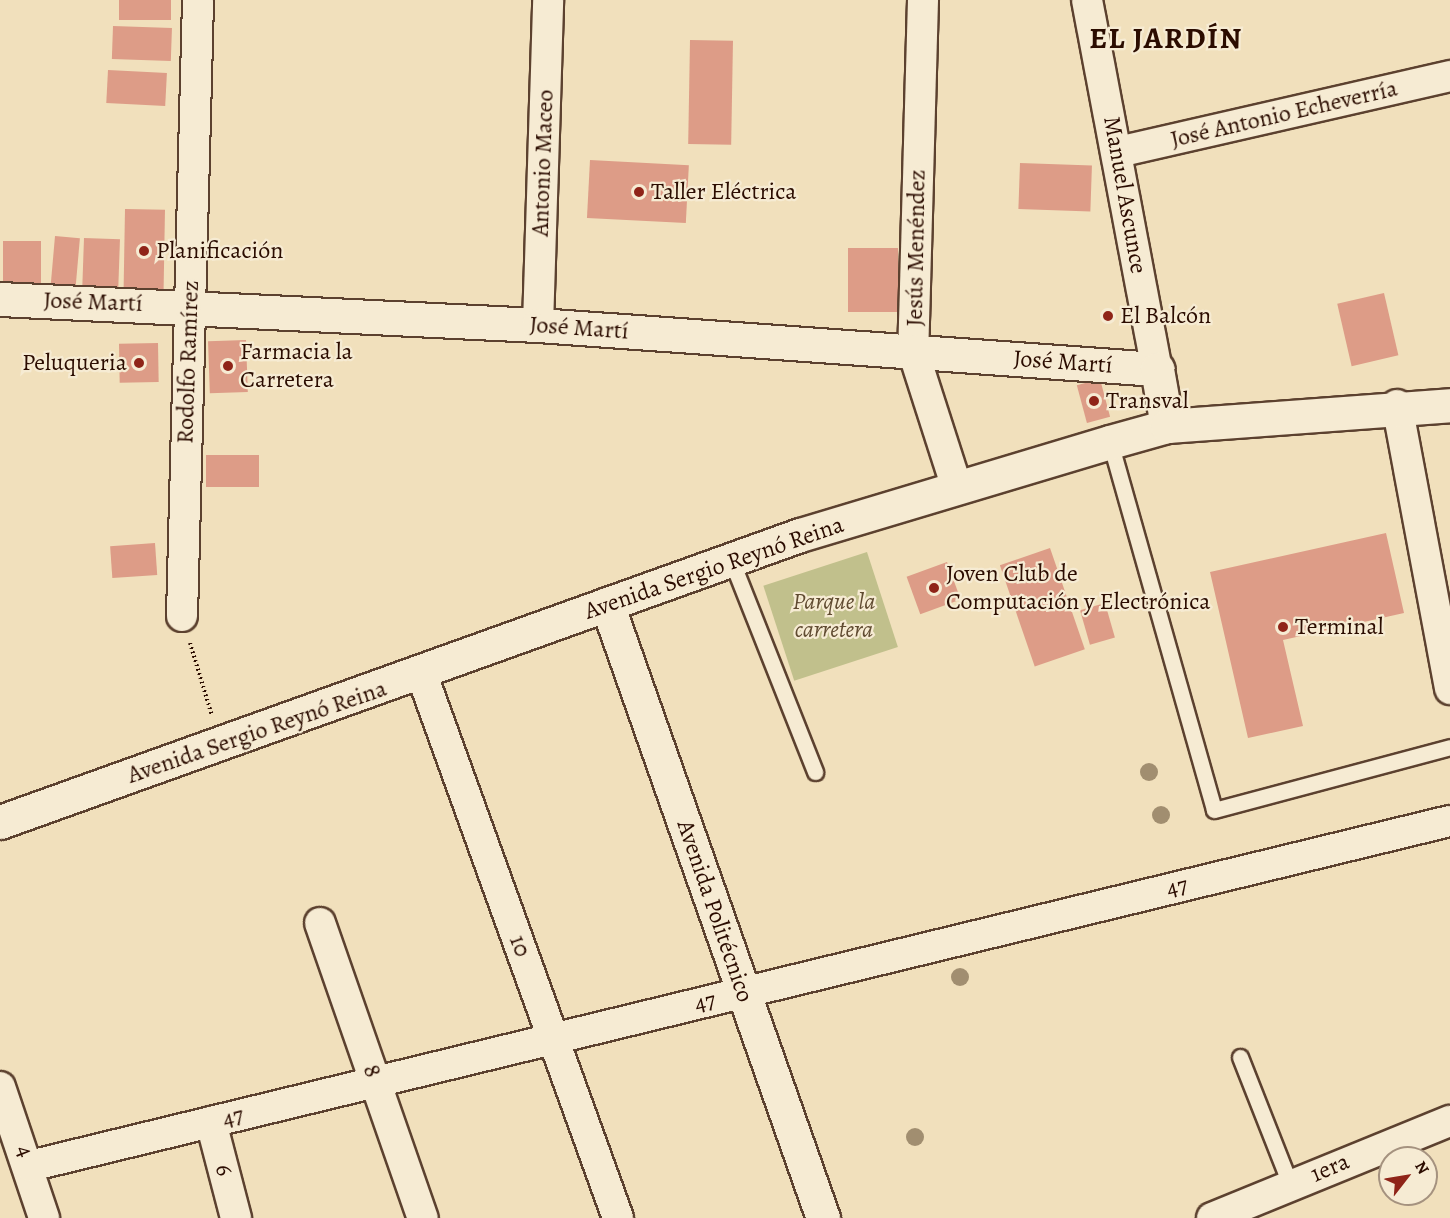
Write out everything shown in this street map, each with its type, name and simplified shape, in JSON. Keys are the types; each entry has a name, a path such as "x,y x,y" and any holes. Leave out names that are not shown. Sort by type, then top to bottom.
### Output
{"street":[{"name":"Rodolfo Ramírez","path":"182,616 198,0"},
{"name":"Antonio Maceo","path":"538,325 548,0"},
{"name":"Jesús Menéndez","path":"922,0 913,351 957,488"},
{"name":"Manuel Ascunce","path":"1087,0 1118,152 1167,426"},
{"name":"José Antonio Echeverría","path":"1118,152 1450,76"},
{"name":"José Martí","path":"0,299 190,305 538,325 1156,369"},
{"name":"Avenida Sergio Reynó Reina","path":"0,822 422,675 607,604 732,562 800,535 1110,442 1167,426 1397,405 1450,405"},
{"path":"1397,405 1450,689"},
{"name":"Avenida Politécnico","path":"607,604 822,1218"},
{"name":"10","path":"422,675 618,1218"},
{"name":"47","path":"30,1166 1450,821"},
{"name":"8","path":"320,923 423,1218"},
{"name":"4","path":"0,1087 30,1166 44,1218"},
{"name":"1era","path":"1212,1218 1290,1184 1450,1121"},
{"name":"6","path":"211,1122 236,1218"}],"lane":[{"path":"1110,442 1214,810 1450,747"},
{"path":"732,562 814,772"},
{"path":"1240,1057 1290,1184"}],"path":[{"path":"182,616 220,745"}],"green space":[{"name":"Parque la carretera","path":"867,552 898,647 794,681 763,586"}],"building":[{"path":"119,0 171,0 171,20 119,20"},
{"path":"113,26 172,28 171,61 112,59"},
{"path":"690,40 733,41 731,145 688,144"},
{"path":"108,70 167,73 165,106 106,103"},
{"name":"Taller Eléctrica","path":"590,160 689,165 686,223 587,218"},
{"path":"1020,163 1092,166 1090,211 1018,209"},
{"name":"Planificación","path":"125,209 165,210 164,293 124,292"},
{"path":"55,236 80,238 76,286 51,284"},
{"path":"84,238 120,239 118,289 82,288"},
{"path":"3,241 41,241 41,284 3,284"},
{"path":"848,248 898,248 898,312 848,312"},
{"path":"1384,293 1398,355 1352,366 1337,304"},
{"name":"Farmacia la Carretera","path":"246,340 248,392 210,393 208,341"},
{"name":"Peluqueria","path":"158,343 159,382 120,383 119,344"},
{"name":"Transval","path":"1100,379 1110,417 1087,423 1077,385"},
{"path":"206,455 259,455 259,487 206,487"},
{"name":"Terminal","path":"1386,533 1404,613 1283,640 1303,726 1248,738 1210,572"},
{"path":"155,543 157,575 112,578 110,546"},
{"path":"1050,548 1085,649 1035,666 1000,565"},
{"name":"Joven Club de Computación y Electrónica","path":"947,562 961,600 920,614 907,577"},
{"path":"1105,603 1115,638 1090,645 1080,610"}],"place":[{"name":"Taller Eléctrica","path":"639,192"},
{"name":"Planificación","path":"144,251"},
{"name":"El Balcón","path":"1108,316"},
{"name":"Peluqueria","path":"139,363"},
{"name":"Farmacia la Carretera","path":"228,366"},
{"name":"Transval","path":"1094,401"},
{"name":"Joven Club de Computación y Electrónica","path":"934,588"},
{"name":"Terminal","path":"1283,627"}],"district":[{"name":"EL JARDÍN","path":"1166,38"}]}
